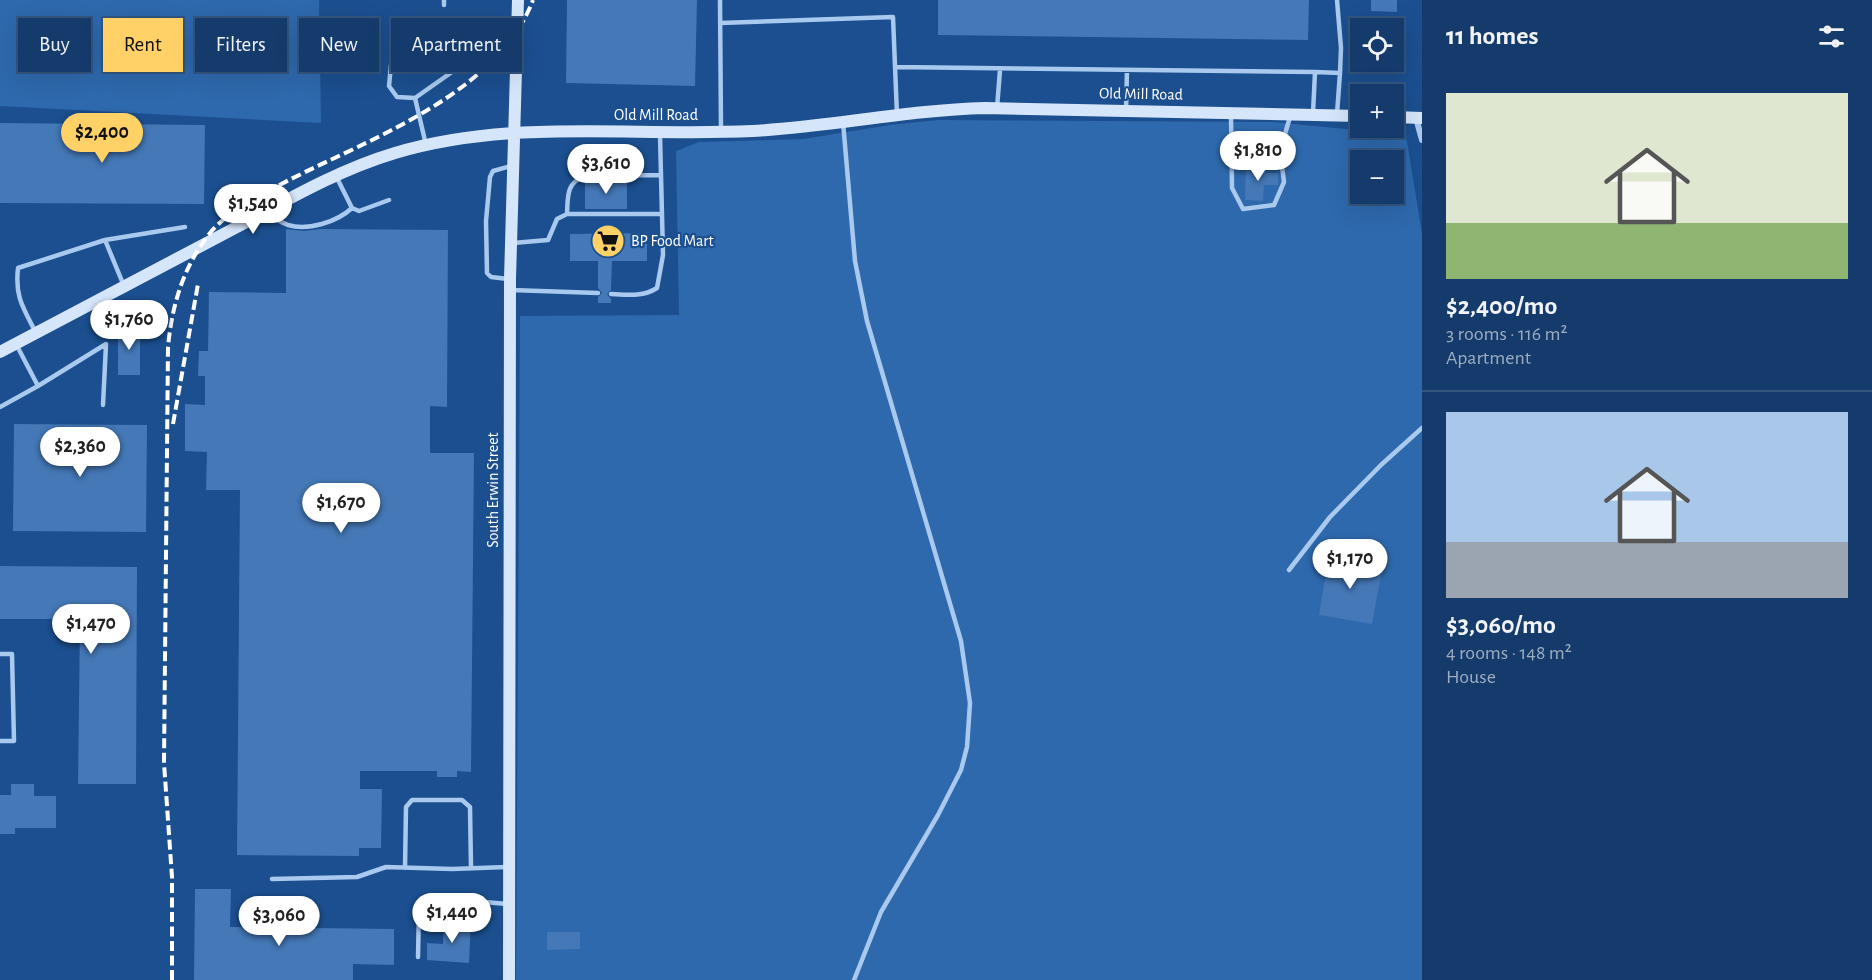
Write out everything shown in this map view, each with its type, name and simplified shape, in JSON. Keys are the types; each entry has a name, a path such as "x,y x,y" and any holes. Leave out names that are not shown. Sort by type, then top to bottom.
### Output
{"street":[{"name":"South Erwin Street","path":"518,0 518,18"},
{"name":"South Erwin Street","path":"509,980 510,285 516,72"},
{"name":"Old Mill Road","path":"0,352 336,176 377,159 426,145 479,135 514,132 721,132 781,129 937,110 997,108 1350,116"},
{"path":"1404,117 1419,118 1422,140"}],"lane":[{"path":"720,0 721,132"},
{"path":"1337,0 1341,48 1337,116"},
{"path":"720,23 893,17 897,115"},
{"path":"391,65 389,86 397,97 415,98 452,72"},
{"path":"895,67 1340,73"},
{"path":"997,108 1000,70"},
{"path":"1126,111 1127,70"},
{"path":"1312,115 1315,72"},
{"path":"415,98 426,145"},
{"path":"1231,113 1232,188 1244,209 1274,205 1284,182 1280,151 1291,114"},
{"path":"843,122 855,261 867,321 961,641 970,703 968,747 961,770 938,815 881,912 854,980"},
{"path":"611,294 650,293 657,288 663,255 660,132"},
{"path":"513,165 493,171 490,177 486,221 487,273 510,285 598,293"},
{"path":"567,214 568,193 571,184 577,179 585,176 661,175"},
{"path":"336,176 352,208 359,211 389,200"},
{"path":"263,213 288,225 307,226 320,225 341,216 352,208"},
{"path":"511,243 548,240 557,219 567,214 662,214"},
{"path":"37,333 18,298 16,288 18,268 105,240 185,227"},
{"path":"105,240 124,286"},
{"path":"16,344 38,386"},
{"path":"0,407 106,344 103,405"},
{"path":"1289,570 1330,517 1381,465 1422,428"},
{"path":"0,654 12,654 14,741 0,741"},
{"path":"405,868 406,807 412,800 462,800 470,807 471,868"},
{"path":"272,879 357,877 386,867 509,867"},
{"path":"418,957 419,908 423,899 429,897 509,904"}],"shaded area":[{"path":"0,0 319,0 319,18 299,18 299,72 320,72 321,123 0,106"},
{"path":"938,120 1274,122 1350,129 1350,138 1404,138 1406,135 1422,234 1422,980 516,980 520,316 679,315 676,151 699,142 803,139"}],"building":[{"path":"567,0 697,0 695,86 566,83"},
{"path":"938,0 1309,0 1308,40 938,35"},
{"path":"1371,0 1397,0 1397,12 1371,11"},
{"path":"0,123 205,125 204,204 0,203"},
{"path":"1246,164 1266,165 1266,173 1278,173 1278,185 1264,185 1263,201 1245,200"},
{"path":"585,182 627,182 627,209 585,209"},
{"path":"286,229 304,231 320,229 448,230 447,407 430,406 430,453 474,453 471,772 457,771 457,777 437,777 437,771 360,771 360,789 382,789 381,848 359,848 359,856 237,855 240,490 206,490 207,452 185,451 185,404 205,405 205,376 198,376 199,351 208,351 209,292 286,293"},
{"path":"647,233 647,261 612,261 611,290 607,294 611,303 598,303 598,297 602,293 598,288 598,261 570,261 570,234"},
{"path":"118,326 140,326 140,375 118,375"},
{"path":"14,424 147,425 146,532 13,531"},
{"path":"1341,555 1368,559 1366,568 1382,570 1372,624 1319,615 1328,560 1340,562"},
{"path":"0,566 137,567 136,784 78,784 80,619 0,619"},
{"path":"11,784 34,784 34,796 56,796 56,828 15,828 15,834 0,834 0,795 11,795"},
{"path":"195,889 231,889 230,927 394,929 394,965 353,964 353,980 194,980"},
{"path":"444,921 471,921 469,963 427,960 427,943 443,944"},
{"path":"547,932 580,932 580,949 547,950"}],"railway":[{"path":"172,980 172,877 164,763 168,347 172,316 180,287 193,259 218,224 246,203 393,129 462,87 492,61 516,33 533,0"},
{"path":"173,424 198,284"}],"place":[{"name":"BP Food Mart","path":"608,241"}]}
